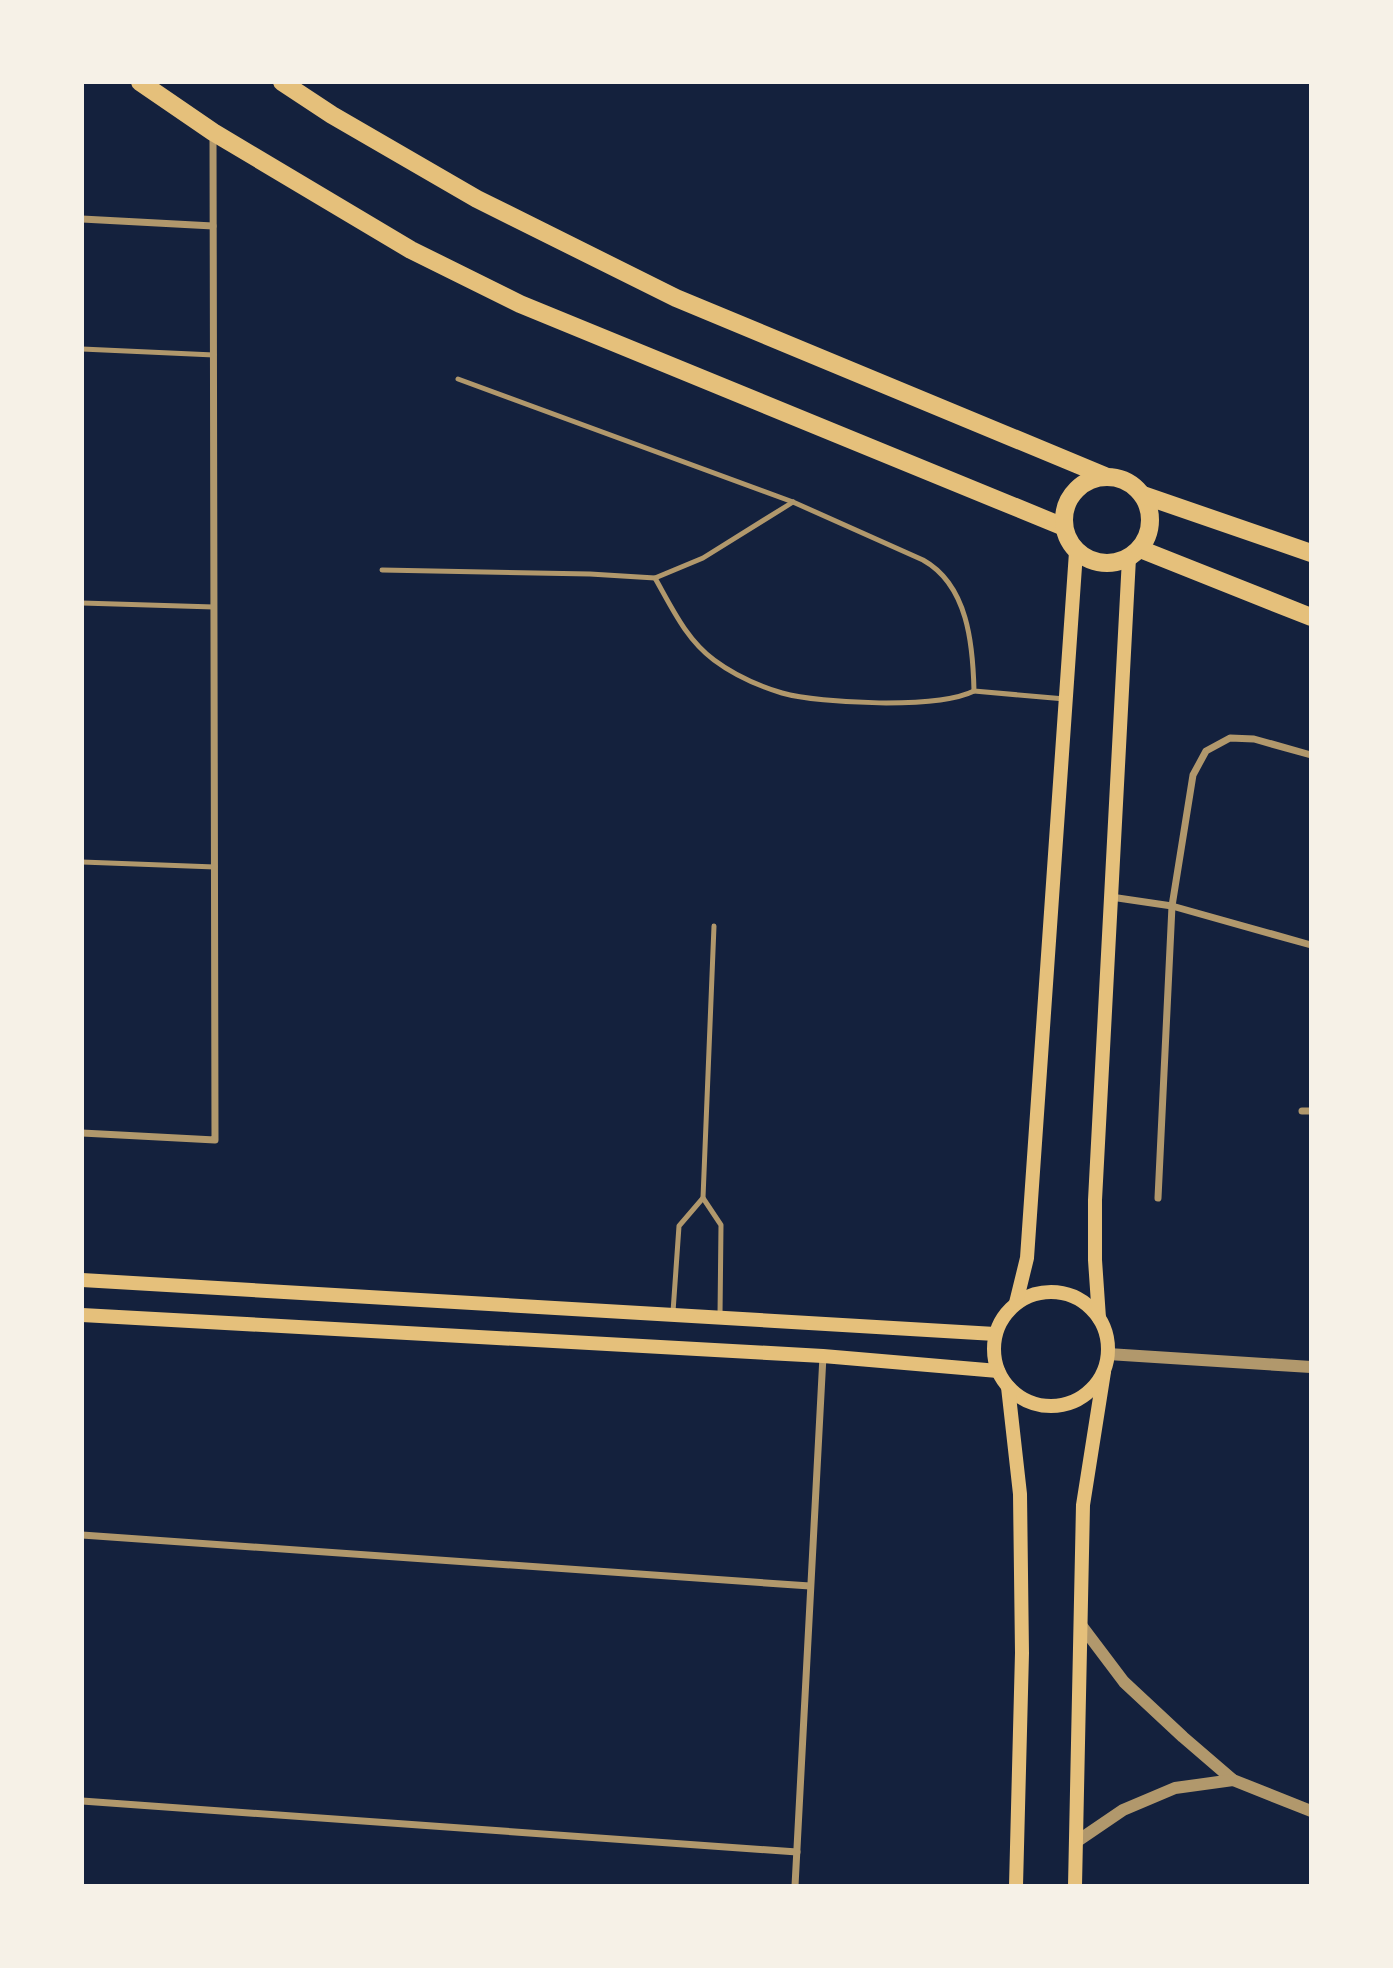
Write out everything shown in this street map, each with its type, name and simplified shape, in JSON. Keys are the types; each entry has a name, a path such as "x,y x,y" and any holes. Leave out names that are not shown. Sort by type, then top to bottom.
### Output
{"main road":[{"path":"140,82 213,132 411,250 520,304 1064,527"},
{"path":"282,82 331,115 477,199 676,298 1105,476 1133,485 1143,495 1149,508 1148,536 1135,553 1116,563 1088,560 1076,552 1064,527 1064,512 1069,498 1078,487 1105,476"},
{"path":"1143,495 1311,553"},
{"path":"1016,1303 1028,1245 1076,552"},
{"path":"1135,553 1311,617"},
{"path":"1099,1318 1095,1200 1111,897 1135,553"},
{"path":"82,1280 995,1334"},
{"path":"1075,1886 1083,1505 1108,1354 1107,1335 1099,1318 1087,1304 1070,1294 1051,1291 1033,1294 1016,1303 1003,1317 995,1334 993,1353 998,1371 1008,1387 1023,1399 1041,1405 1060,1405 1078,1399 1093,1388 1104,1372"},
{"path":"82,1315 823,1356 998,1371"},
{"path":"1008,1387 1020,1494 1022,1653 1016,1886"}],"street":[{"path":"82,1133 215,1140 213,132"},
{"path":"82,219 213,226"},
{"path":"1158,1198 1172,906 1193,775 1206,751 1230,738 1254,738 1311,755"},
{"path":"1111,897 1172,906 1311,945"},
{"path":"1302,1111 1311,1111"},
{"path":"1108,1354 1311,1367"},
{"path":"794,1886 823,1356"},
{"path":"82,1535 810,1586"},
{"path":"1081,1625 1124,1682 1233,1780 1311,1811"},
{"path":"1076,1842 1123,1810 1175,1787 1233,1780"},
{"path":"82,1801 797,1852"}],"lane":[{"path":"82,349 214,355"},
{"path":"458,379 793,502 939,569 950,584 967,625 972,652 974,691"},
{"path":"382,570 655,578 704,558 793,502"},
{"path":"655,578 683,629 714,660 747,680 784,693 856,702 939,701 974,691 1065,699"},
{"path":"82,603 214,607"},
{"path":"82,862 215,867"},
{"path":"673,1315 679,1226 702,1198 714,926"},
{"path":"702,1198 721,1225 719,1318"}]}
